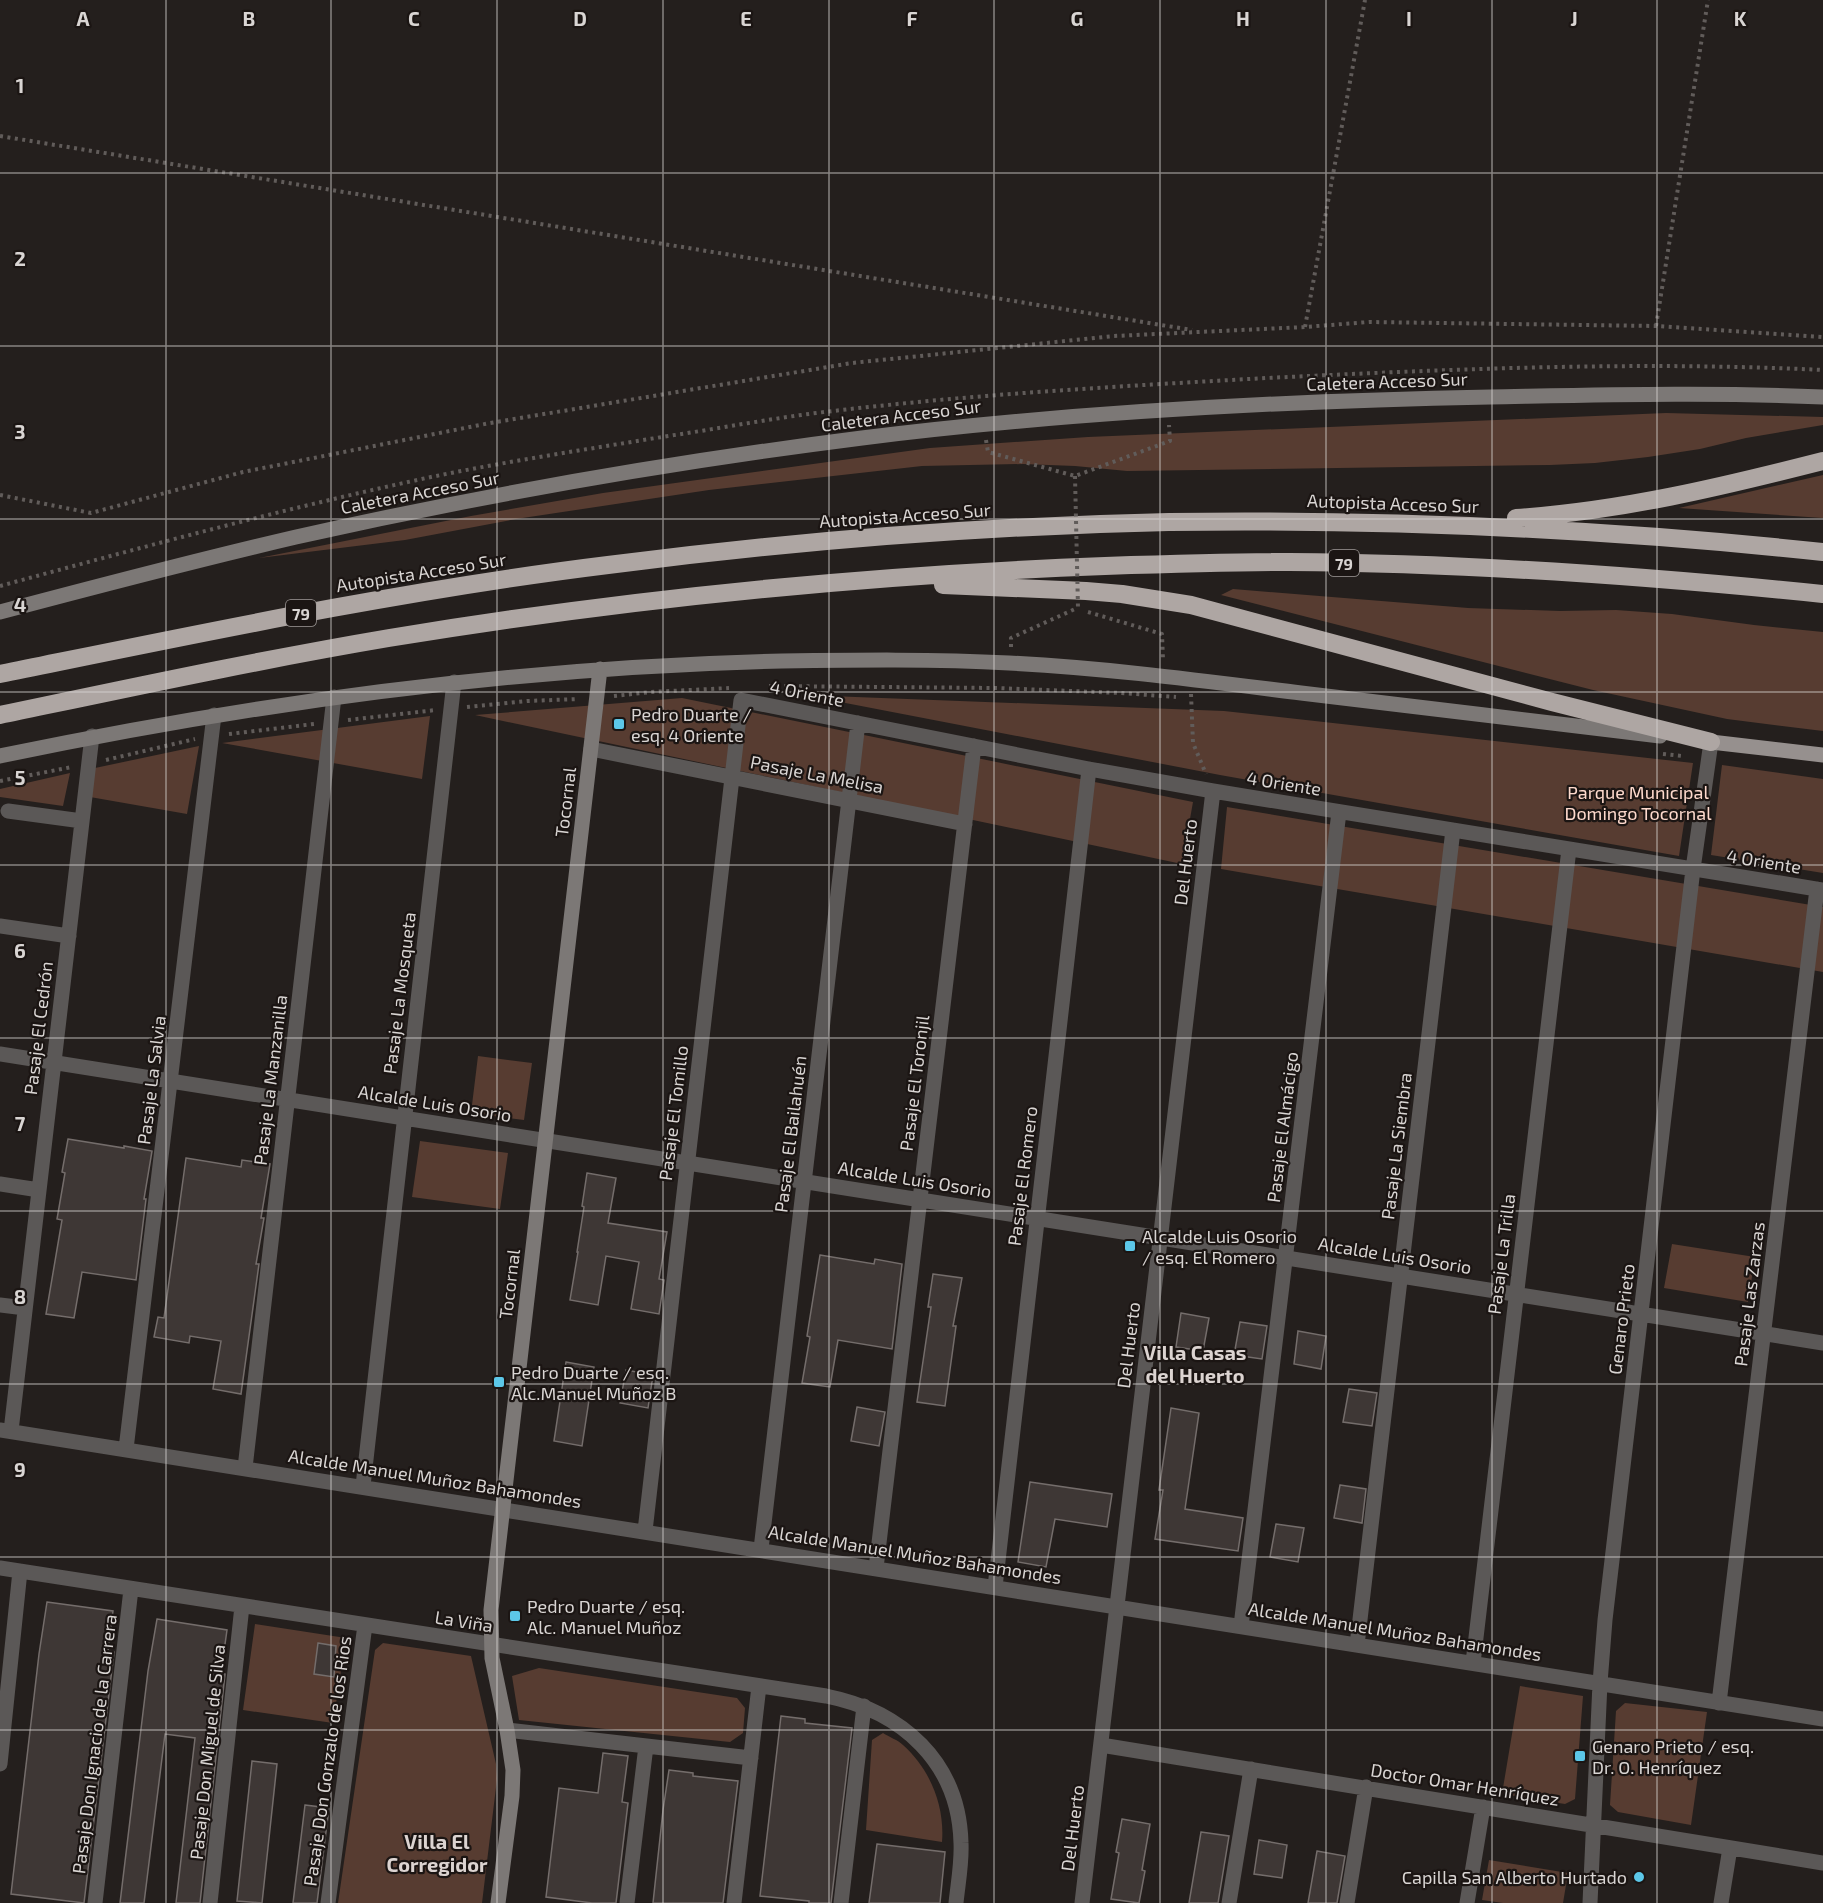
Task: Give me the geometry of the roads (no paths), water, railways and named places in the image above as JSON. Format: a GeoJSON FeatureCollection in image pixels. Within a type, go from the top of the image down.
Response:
{"type":"FeatureCollection","features":[{"type":"Feature","properties":{"kind":"highway"},"geometry":{"type":"LineString","coordinates":[[1425,524],[1539,517],[1608,508],[1695,493],[1823,461]]}},
{"type":"Feature","properties":{"kind":"highway","name":"Autopista Acceso Sur"},"geometry":{"type":"LineString","coordinates":[[0,674],[407,594],[583,568],[707,553],[911,534],[1040,527],[1238,522],[1425,524],[1621,534],[1823,552]]}},
{"type":"Feature","properties":{"kind":"highway","name":"79"},"geometry":{"type":"LineString","coordinates":[[0,715],[289,656],[472,626],[626,604],[864,580],[1158,564],[1389,563],[1594,574],[1823,594]]}},
{"type":"Feature","properties":{"kind":"highway"},"geometry":{"type":"LineString","coordinates":[[864,580],[1086,591],[1191,605],[1552,702],[1711,742]]}},
{"type":"Feature","properties":{"kind":"main road","name":"Caletera Acceso Sur"},"geometry":{"type":"LineString","coordinates":[[0,612],[174,566],[423,510],[661,467],[863,438],[1075,416],[1236,405],[1435,398],[1623,395],[1823,397]]}},
{"type":"Feature","properties":{"kind":"main road"},"geometry":{"type":"LineString","coordinates":[[0,756],[92,736],[214,715],[454,682],[600,669],[729,663],[936,660],[1087,668],[1163,676],[1823,755]]}},
{"type":"Feature","properties":{"kind":"main road","name":"Tocornal"},"geometry":{"type":"LineString","coordinates":[[498,1903],[512,1796],[513,1770],[491,1644],[491,1610],[600,669]]}},
{"type":"Feature","properties":{"kind":"street","name":"Pasaje La Mosqueta"},"geometry":{"type":"LineString","coordinates":[[363,1486],[454,682]]}},
{"type":"Feature","properties":{"kind":"street","name":"Pasaje La Manzanilla"},"geometry":{"type":"LineString","coordinates":[[245,1468],[334,697]]}},
{"type":"Feature","properties":{"kind":"street","name":"4 Oriente"},"geometry":{"type":"LineString","coordinates":[[741,700],[1089,770],[1820,890]]}},
{"type":"Feature","properties":{"kind":"street","name":"Pasaje El Tomillo"},"geometry":{"type":"LineString","coordinates":[[645,1531],[741,700]]}},
{"type":"Feature","properties":{"kind":"street","name":"Pasaje La Salvia"},"geometry":{"type":"LineString","coordinates":[[126,1449],[214,715]]}},
{"type":"Feature","properties":{"kind":"street","name":"Pasaje El Bailahuén"},"geometry":{"type":"LineString","coordinates":[[761,1549],[858,723]]}},
{"type":"Feature","properties":{"kind":"street","name":"Pasaje El Cedrón"},"geometry":{"type":"LineString","coordinates":[[5,1430],[25,1308],[92,736]]}},
{"type":"Feature","properties":{"kind":"street","name":"Genaro Prieto"},"geometry":{"type":"LineString","coordinates":[[1590,1903],[1605,1620],[1693,869],[1711,742]]}},
{"type":"Feature","properties":{"kind":"street","name":"Pasaje El Toronjil"},"geometry":{"type":"LineString","coordinates":[[876,1568],[974,746]]}},
{"type":"Feature","properties":{"kind":"street","name":"Pasaje La Melisa"},"geometry":{"type":"LineString","coordinates":[[591,749],[965,824]]}},
{"type":"Feature","properties":{"kind":"street","name":"Pasaje El Romero"},"geometry":{"type":"LineString","coordinates":[[995,1587],[1089,770]]}},
{"type":"Feature","properties":{"kind":"street","name":"Del Huerto"},"geometry":{"type":"LineString","coordinates":[[1082,1903],[1213,791]]}},
{"type":"Feature","properties":{"kind":"street"},"geometry":{"type":"LineString","coordinates":[[8,811],[82,821]]}},
{"type":"Feature","properties":{"kind":"street","name":"Pasaje El Almácigo"},"geometry":{"type":"LineString","coordinates":[[1241,1626],[1339,812]]}},
{"type":"Feature","properties":{"kind":"street","name":"Pasaje La Siembra"},"geometry":{"type":"LineString","coordinates":[[1358,1645],[1453,830]]}},
{"type":"Feature","properties":{"kind":"street","name":"Pasaje La Trilla"},"geometry":{"type":"LineString","coordinates":[[1473,1663],[1569,849]]}},
{"type":"Feature","properties":{"kind":"street","name":"Pasaje Las Zarzas"},"geometry":{"type":"LineString","coordinates":[[1719,1702],[1820,890]]}},
{"type":"Feature","properties":{"kind":"street"},"geometry":{"type":"LineString","coordinates":[[0,926],[69,936]]}},
{"type":"Feature","properties":{"kind":"street","name":"Alcalde Luis Osorio"},"geometry":{"type":"LineString","coordinates":[[0,1054],[1823,1343]]}},
{"type":"Feature","properties":{"kind":"street"},"geometry":{"type":"LineString","coordinates":[[0,1184],[39,1190]]}},
{"type":"Feature","properties":{"kind":"street"},"geometry":{"type":"LineString","coordinates":[[0,1305],[25,1308]]}},
{"type":"Feature","properties":{"kind":"street","name":"Alcalde Manuel Muñoz Bahamondes"},"geometry":{"type":"LineString","coordinates":[[5,1430],[1823,1719]]}},
{"type":"Feature","properties":{"kind":"street","name":"La Viña"},"geometry":{"type":"LineString","coordinates":[[0,1568],[826,1696],[864,1706],[880,1713],[910,1733],[934,1759],[943,1773],[955,1804],[961,1841],[956,1903]]}},
{"type":"Feature","properties":{"kind":"street"},"geometry":{"type":"LineString","coordinates":[[0,1764],[20,1571]]}},
{"type":"Feature","properties":{"kind":"street","name":"Pasaje Don Ignacio de la Carrera"},"geometry":{"type":"LineString","coordinates":[[95,1903],[131,1589]]}},
{"type":"Feature","properties":{"kind":"street","name":"Pasaje Don Miguel de Silva"},"geometry":{"type":"LineString","coordinates":[[210,1903],[242,1606]]}},
{"type":"Feature","properties":{"kind":"street","name":"Pasaje Don Gonzalo de los Rios"},"geometry":{"type":"LineString","coordinates":[[328,1903],[365,1625]]}},
{"type":"Feature","properties":{"kind":"street"},"geometry":{"type":"LineString","coordinates":[[734,1903],[759,1686]]}},
{"type":"Feature","properties":{"kind":"street"},"geometry":{"type":"LineString","coordinates":[[841,1903],[864,1706]]}},
{"type":"Feature","properties":{"kind":"street"},"geometry":{"type":"LineString","coordinates":[[507,1730],[750,1758]]}},
{"type":"Feature","properties":{"kind":"street","name":"Doctor Omar Henríquez"},"geometry":{"type":"LineString","coordinates":[[1101,1744],[1823,1863]]}},
{"type":"Feature","properties":{"kind":"street"},"geometry":{"type":"LineString","coordinates":[[627,1903],[646,1746]]}},
{"type":"Feature","properties":{"kind":"street"},"geometry":{"type":"LineString","coordinates":[[1229,1903],[1251,1769]]}},
{"type":"Feature","properties":{"kind":"street"},"geometry":{"type":"LineString","coordinates":[[1347,1903],[1366,1788]]}},
{"type":"Feature","properties":{"kind":"street"},"geometry":{"type":"LineString","coordinates":[[1467,1903],[1484,1807]]}},
{"type":"Feature","properties":{"kind":"street"},"geometry":{"type":"LineString","coordinates":[[1721,1903],[1730,1848]]}},
{"type":"Feature","properties":{"kind":"place","name":"Pedro Duarte / esq. 4 Oriente"},"geometry":{"type":"Point","coordinates":[619,724]}},
{"type":"Feature","properties":{"kind":"place","name":"Alcalde Luis Osorio / esq. El Romero"},"geometry":{"type":"Point","coordinates":[1130,1246]}},
{"type":"Feature","properties":{"kind":"place","name":"Pedro Duarte / esq. Alc.Manuel Muñoz B"},"geometry":{"type":"Point","coordinates":[499,1382]}},
{"type":"Feature","properties":{"kind":"place","name":"Pedro Duarte / esq. Alc. Manuel Muñoz"},"geometry":{"type":"Point","coordinates":[515,1616]}},
{"type":"Feature","properties":{"kind":"place","name":"Genaro Prieto / esq. Dr. O. Henríquez"},"geometry":{"type":"Point","coordinates":[1580,1756]}},
{"type":"Feature","properties":{"kind":"place","name":"Capilla San Alberto Hurtado"},"geometry":{"type":"Point","coordinates":[1639,1877]}},
{"type":"Feature","properties":{"kind":"district","name":"Villa Casas del Huerto"},"geometry":{"type":"Point","coordinates":[1195,1364]}},
{"type":"Feature","properties":{"kind":"district","name":"Villa El Corregidor"},"geometry":{"type":"Point","coordinates":[437,1852]}},
{"type":"Feature","properties":{"kind":"park label","name":"Parque Municipal Domingo Tocornal"},"geometry":{"type":"Point","coordinates":[1638,802]}}]}
